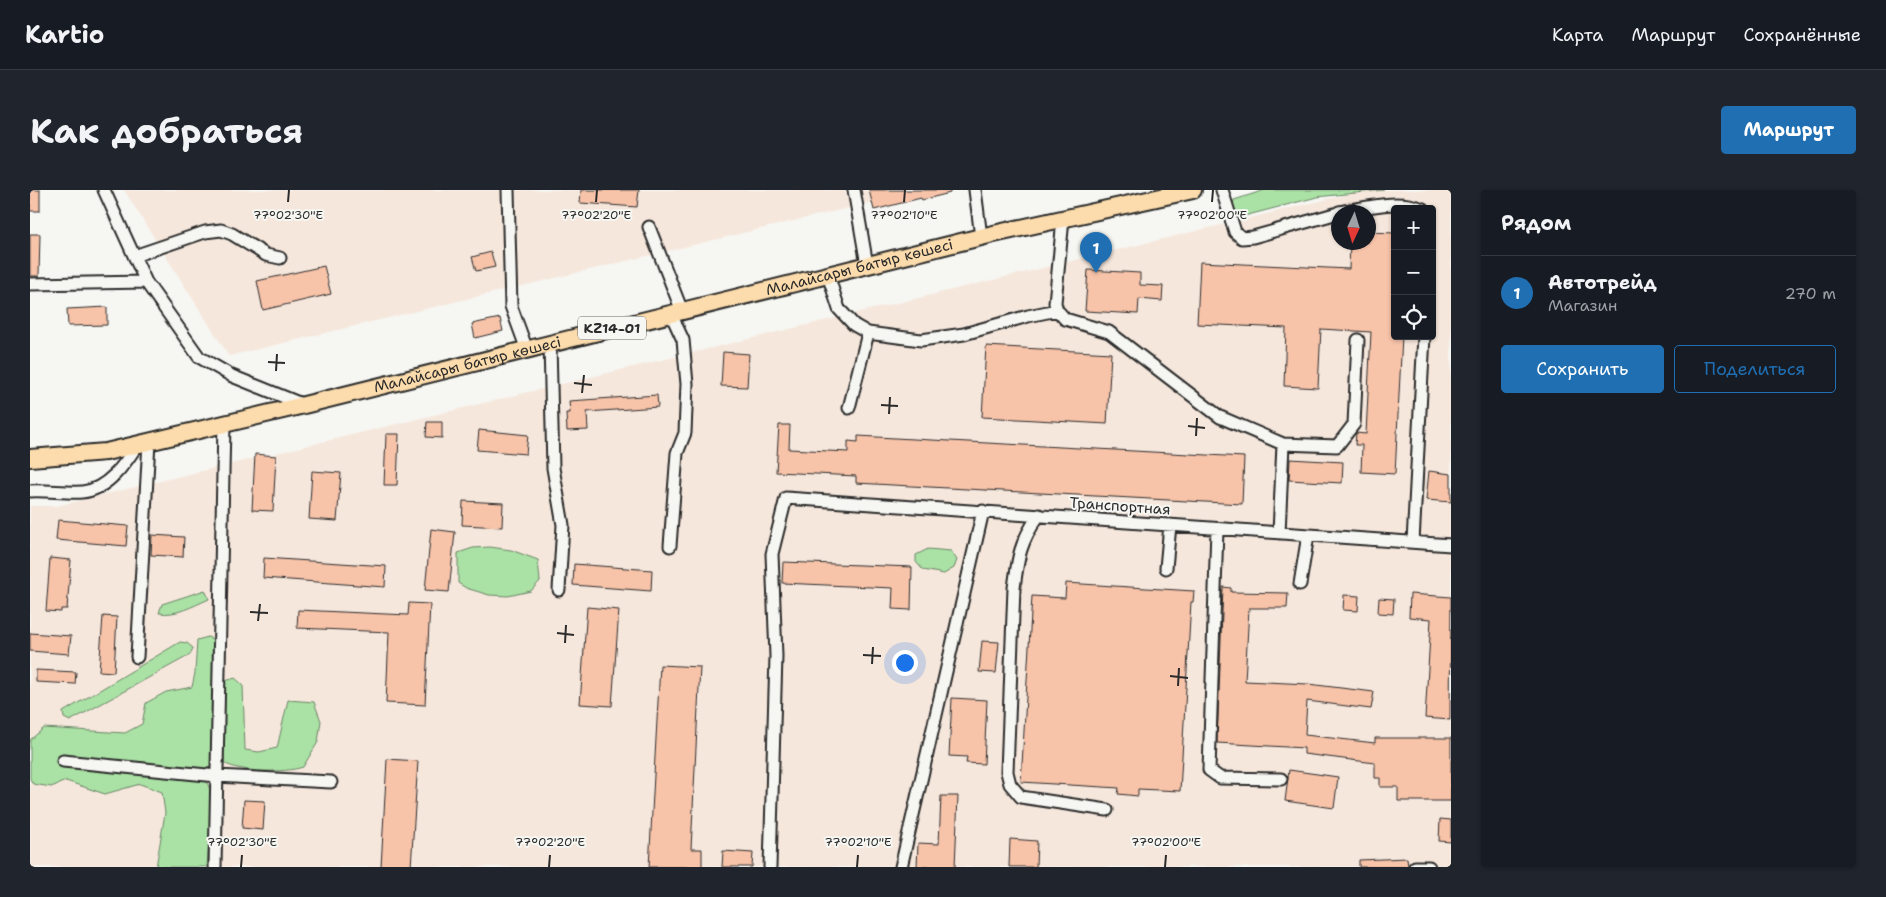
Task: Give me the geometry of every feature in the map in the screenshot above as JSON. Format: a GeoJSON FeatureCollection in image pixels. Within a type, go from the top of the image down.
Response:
{"type":"FeatureCollection","features":[{"type":"Feature","properties":{"kind":"highway","name":"Малайсары батыр көшесі"},"geometry":{"type":"LineString","coordinates":[[30,458],[106,452],[304,405],[981,237],[1193,190]]}},
{"type":"Feature","properties":{"kind":"street"},"geometry":{"type":"LineString","coordinates":[[508,190],[511,306],[527,350]]}},
{"type":"Feature","properties":{"kind":"street"},"geometry":{"type":"LineString","coordinates":[[854,190],[867,265]]}},
{"type":"Feature","properties":{"kind":"street"},"geometry":{"type":"LineString","coordinates":[[975,190],[981,237]]}},
{"type":"Feature","properties":{"kind":"street"},"geometry":{"type":"LineString","coordinates":[[1222,190],[1235,232],[1242,238],[1331,215]]}},
{"type":"Feature","properties":{"kind":"street"},"geometry":{"type":"LineString","coordinates":[[107,191],[146,282],[199,357],[232,376],[304,405]]}},
{"type":"Feature","properties":{"kind":"street"},"geometry":{"type":"LineString","coordinates":[[1376,207],[1398,203],[1411,205]]}},
{"type":"Feature","properties":{"kind":"street"},"geometry":{"type":"LineString","coordinates":[[1063,218],[1055,303],[1061,316],[1070,321],[1109,332],[1220,417],[1283,444],[1336,446],[1354,424],[1358,340]]}},
{"type":"Feature","properties":{"kind":"street"},"geometry":{"type":"LineString","coordinates":[[649,227],[683,340],[687,384],[685,433],[677,453],[670,546]]}},
{"type":"Feature","properties":{"kind":"street"},"geometry":{"type":"LineString","coordinates":[[134,256],[205,232],[220,230],[232,234],[266,255],[280,258]]}},
{"type":"Feature","properties":{"kind":"street"},"geometry":{"type":"LineString","coordinates":[[828,274],[839,309],[854,326],[868,333],[921,340],[964,334],[1057,310]]}},
{"type":"Feature","properties":{"kind":"street"},"geometry":{"type":"LineString","coordinates":[[30,284],[146,282]]}},
{"type":"Feature","properties":{"kind":"street"},"geometry":{"type":"LineString","coordinates":[[849,408],[868,333]]}},
{"type":"Feature","properties":{"kind":"street"},"geometry":{"type":"LineString","coordinates":[[1413,542],[1424,340]]}},
{"type":"Feature","properties":{"kind":"street"},"geometry":{"type":"LineString","coordinates":[[550,344],[553,468],[563,525],[559,590]]}},
{"type":"Feature","properties":{"kind":"street"},"geometry":{"type":"LineString","coordinates":[[215,867],[224,424]]}},
{"type":"Feature","properties":{"kind":"street"},"geometry":{"type":"LineString","coordinates":[[30,491],[83,492],[95,488],[108,480],[143,443]]}},
{"type":"Feature","properties":{"kind":"street"},"geometry":{"type":"LineString","coordinates":[[137,656],[143,443]]}},
{"type":"Feature","properties":{"kind":"street"},"geometry":{"type":"LineString","coordinates":[[1279,532],[1283,444]]}},
{"type":"Feature","properties":{"kind":"street","name":"Транспортная"},"geometry":{"type":"LineString","coordinates":[[770,867],[776,656],[772,554],[786,498],[1451,545]]}},
{"type":"Feature","properties":{"kind":"street"},"geometry":{"type":"LineString","coordinates":[[901,867],[983,511]]}},
{"type":"Feature","properties":{"kind":"street"},"geometry":{"type":"LineString","coordinates":[[1039,515],[1026,533],[1018,558],[1014,588],[1007,772],[1010,784],[1021,797],[1107,810]]}},
{"type":"Feature","properties":{"kind":"street"},"geometry":{"type":"LineString","coordinates":[[1166,568],[1170,525]]}},
{"type":"Feature","properties":{"kind":"street"},"geometry":{"type":"LineString","coordinates":[[1218,529],[1209,770],[1220,778],[1281,779]]}},
{"type":"Feature","properties":{"kind":"street"},"geometry":{"type":"LineString","coordinates":[[1300,584],[1308,535]]}},
{"type":"Feature","properties":{"kind":"street"},"geometry":{"type":"LineString","coordinates":[[63,761],[217,776],[331,782]]}},
{"type":"Feature","properties":{"kind":"street"},"geometry":{"type":"LineString","coordinates":[[1416,867],[1429,867]]}},
{"type":"Feature","properties":{"kind":"shaded area"},"geometry":{"type":"Polygon","coordinates":[[[124,190],[923,190],[229,356],[124,190]]]}},
{"type":"Feature","properties":{"kind":"shaded area"},"geometry":{"type":"Polygon","coordinates":[[[1366,190],[1451,190],[1451,867],[30,867],[30,506],[57,506],[1366,190]]]}},
{"type":"Feature","properties":{"kind":"green space"},"geometry":{"type":"Polygon","coordinates":[[[1265,190],[1384,190],[1317,197],[1248,215],[1235,216],[1232,208],[1234,200],[1265,190]]]}},
{"type":"Feature","properties":{"kind":"green space"},"geometry":{"type":"Polygon","coordinates":[[[490,547],[511,550],[538,560],[540,581],[531,591],[508,596],[489,595],[466,588],[458,583],[458,553],[473,548],[490,547]]]}},
{"type":"Feature","properties":{"kind":"green space"},"geometry":{"type":"Polygon","coordinates":[[[928,549],[951,551],[957,560],[954,568],[944,574],[923,570],[916,562],[916,555],[928,549]]]}},
{"type":"Feature","properties":{"kind":"green space"},"geometry":{"type":"Polygon","coordinates":[[[205,590],[209,599],[178,612],[159,613],[162,604],[205,590]]]}},
{"type":"Feature","properties":{"kind":"green space"},"geometry":{"type":"Polygon","coordinates":[[[208,637],[214,640],[212,767],[201,769],[212,794],[207,867],[156,867],[165,813],[162,792],[140,784],[105,794],[66,781],[51,787],[33,784],[30,779],[30,740],[44,728],[125,733],[142,724],[146,703],[166,692],[192,687],[195,673],[197,640],[208,637]]]}},
{"type":"Feature","properties":{"kind":"green space"},"geometry":{"type":"Polygon","coordinates":[[[180,642],[187,643],[193,648],[190,655],[70,721],[64,718],[63,712],[180,642]]]}},
{"type":"Feature","properties":{"kind":"green space"},"geometry":{"type":"Polygon","coordinates":[[[235,678],[243,685],[245,750],[259,752],[277,748],[288,700],[314,702],[321,721],[318,742],[303,767],[263,771],[241,769],[224,763],[225,681],[235,678]]]}},
{"type":"Feature","properties":{"kind":"building"},"geometry":{"type":"Polygon","coordinates":[[[30,190],[40,190],[40,211],[30,211],[30,190]]]}},
{"type":"Feature","properties":{"kind":"building"},"geometry":{"type":"Polygon","coordinates":[[[581,190],[639,190],[637,207],[580,203],[581,190]]]}},
{"type":"Feature","properties":{"kind":"building"},"geometry":{"type":"Polygon","coordinates":[[[869,190],[950,190],[950,193],[874,210],[869,190]]]}},
{"type":"Feature","properties":{"kind":"building"},"geometry":{"type":"Polygon","coordinates":[[[1376,232],[1391,233],[1391,340],[1402,340],[1395,474],[1361,472],[1362,445],[1355,445],[1356,433],[1366,434],[1371,332],[1321,329],[1318,388],[1284,386],[1286,328],[1197,324],[1200,262],[1349,269],[1350,250],[1376,250],[1376,232]]]}},
{"type":"Feature","properties":{"kind":"building"},"geometry":{"type":"Polygon","coordinates":[[[30,234],[40,234],[39,276],[30,276],[30,234]]]}},
{"type":"Feature","properties":{"kind":"building"},"geometry":{"type":"Polygon","coordinates":[[[491,252],[495,267],[476,271],[472,257],[491,252]]]}},
{"type":"Feature","properties":{"kind":"building"},"geometry":{"type":"Polygon","coordinates":[[[324,266],[331,294],[263,310],[257,281],[324,266]]]}},
{"type":"Feature","properties":{"kind":"building"},"geometry":{"type":"Polygon","coordinates":[[[1088,270],[1140,273],[1140,285],[1163,286],[1162,301],[1139,299],[1138,314],[1085,311],[1088,270]]]}},
{"type":"Feature","properties":{"kind":"building"},"geometry":{"type":"Polygon","coordinates":[[[107,307],[107,325],[68,326],[67,309],[107,307]]]}},
{"type":"Feature","properties":{"kind":"building"},"geometry":{"type":"Polygon","coordinates":[[[500,318],[503,331],[475,338],[472,324],[500,318]]]}},
{"type":"Feature","properties":{"kind":"building"},"geometry":{"type":"Polygon","coordinates":[[[986,346],[1111,353],[1107,424],[982,417],[986,346]]]}},
{"type":"Feature","properties":{"kind":"building"},"geometry":{"type":"Polygon","coordinates":[[[723,352],[749,354],[747,387],[721,386],[723,352]]]}},
{"type":"Feature","properties":{"kind":"building"},"geometry":{"type":"Polygon","coordinates":[[[657,395],[658,407],[587,412],[588,430],[567,431],[566,413],[570,413],[569,401],[657,395]]]}},
{"type":"Feature","properties":{"kind":"building"},"geometry":{"type":"Polygon","coordinates":[[[427,422],[442,422],[442,438],[426,437],[427,422]]]}},
{"type":"Feature","properties":{"kind":"building"},"geometry":{"type":"Polygon","coordinates":[[[779,425],[790,425],[789,449],[848,452],[848,441],[858,442],[858,436],[1244,457],[1242,504],[856,483],[856,476],[776,472],[779,425]]]}},
{"type":"Feature","properties":{"kind":"building"},"geometry":{"type":"Polygon","coordinates":[[[479,430],[528,435],[526,454],[477,450],[479,430]]]}},
{"type":"Feature","properties":{"kind":"building"},"geometry":{"type":"Polygon","coordinates":[[[386,434],[399,434],[397,485],[384,485],[386,434]]]}},
{"type":"Feature","properties":{"kind":"building"},"geometry":{"type":"Polygon","coordinates":[[[255,454],[276,456],[273,511],[252,510],[255,454]]]}},
{"type":"Feature","properties":{"kind":"building"},"geometry":{"type":"Polygon","coordinates":[[[1290,459],[1343,462],[1342,483],[1289,480],[1290,459]]]}},
{"type":"Feature","properties":{"kind":"building"},"geometry":{"type":"Polygon","coordinates":[[[312,471],[341,473],[337,521],[309,519],[312,471]]]}},
{"type":"Feature","properties":{"kind":"building"},"geometry":{"type":"Polygon","coordinates":[[[1429,471],[1451,474],[1451,502],[1426,500],[1429,471]]]}},
{"type":"Feature","properties":{"kind":"building"},"geometry":{"type":"Polygon","coordinates":[[[463,501],[503,503],[502,527],[462,525],[463,501]]]}},
{"type":"Feature","properties":{"kind":"building"},"geometry":{"type":"Polygon","coordinates":[[[58,520],[128,526],[126,546],[56,540],[58,520]]]}},
{"type":"Feature","properties":{"kind":"building"},"geometry":{"type":"Polygon","coordinates":[[[431,529],[455,532],[449,592],[425,590],[431,529]]]}},
{"type":"Feature","properties":{"kind":"building"},"geometry":{"type":"Polygon","coordinates":[[[152,535],[184,537],[183,557],[151,555],[152,535]]]}},
{"type":"Feature","properties":{"kind":"building"},"geometry":{"type":"Polygon","coordinates":[[[50,558],[71,560],[67,609],[61,609],[61,612],[46,611],[50,558]]]}},
{"type":"Feature","properties":{"kind":"building"},"geometry":{"type":"Polygon","coordinates":[[[264,558],[386,566],[385,587],[263,578],[264,558]]]}},
{"type":"Feature","properties":{"kind":"building"},"geometry":{"type":"Polygon","coordinates":[[[783,562],[912,567],[911,610],[892,609],[893,588],[782,583],[783,562]]]}},
{"type":"Feature","properties":{"kind":"building"},"geometry":{"type":"Polygon","coordinates":[[[574,564],[652,570],[651,591],[573,585],[574,564]]]}},
{"type":"Feature","properties":{"kind":"building"},"geometry":{"type":"Polygon","coordinates":[[[1066,583],[1194,591],[1193,602],[1191,602],[1180,791],[1138,789],[1138,796],[1118,794],[1119,788],[1021,782],[1032,596],[1065,598],[1066,583]]]}},
{"type":"Feature","properties":{"kind":"building"},"geometry":{"type":"Polygon","coordinates":[[[1223,587],[1231,588],[1231,592],[1288,593],[1287,608],[1249,608],[1245,681],[1308,684],[1374,692],[1371,709],[1307,701],[1305,735],[1375,743],[1375,738],[1451,738],[1451,801],[1398,801],[1398,787],[1380,787],[1380,778],[1375,778],[1375,763],[1304,754],[1304,748],[1217,743],[1223,587]]]}},
{"type":"Feature","properties":{"kind":"building"},"geometry":{"type":"Polygon","coordinates":[[[1410,594],[1451,597],[1450,720],[1425,718],[1431,619],[1409,617],[1410,594]]]}},
{"type":"Feature","properties":{"kind":"building"},"geometry":{"type":"Polygon","coordinates":[[[1344,595],[1359,596],[1358,611],[1343,610],[1344,595]]]}},
{"type":"Feature","properties":{"kind":"building"},"geometry":{"type":"Polygon","coordinates":[[[1379,598],[1394,599],[1393,614],[1378,613],[1379,598]]]}},
{"type":"Feature","properties":{"kind":"building"},"geometry":{"type":"Polygon","coordinates":[[[409,603],[430,604],[425,705],[386,703],[389,632],[297,628],[298,610],[408,615],[409,603]]]}},
{"type":"Feature","properties":{"kind":"building"},"geometry":{"type":"Polygon","coordinates":[[[587,607],[619,610],[612,706],[580,704],[587,607]]]}},
{"type":"Feature","properties":{"kind":"building"},"geometry":{"type":"Polygon","coordinates":[[[103,616],[117,617],[114,672],[99,671],[103,616]]]}},
{"type":"Feature","properties":{"kind":"building"},"geometry":{"type":"Polygon","coordinates":[[[30,633],[71,636],[69,654],[30,651],[30,633]]]}},
{"type":"Feature","properties":{"kind":"building"},"geometry":{"type":"Polygon","coordinates":[[[982,641],[999,642],[996,673],[979,672],[982,641]]]}},
{"type":"Feature","properties":{"kind":"building"},"geometry":{"type":"Polygon","coordinates":[[[660,665],[700,667],[691,849],[702,849],[702,867],[649,867],[660,665]]]}},
{"type":"Feature","properties":{"kind":"building"},"geometry":{"type":"Polygon","coordinates":[[[36,670],[76,672],[75,684],[36,682],[36,670]]]}},
{"type":"Feature","properties":{"kind":"building"},"geometry":{"type":"Polygon","coordinates":[[[952,698],[987,700],[984,764],[966,763],[967,757],[949,756],[952,698]]]}},
{"type":"Feature","properties":{"kind":"building"},"geometry":{"type":"Polygon","coordinates":[[[387,759],[418,761],[411,867],[381,867],[387,759]]]}},
{"type":"Feature","properties":{"kind":"building"},"geometry":{"type":"Polygon","coordinates":[[[1289,770],[1338,777],[1334,808],[1285,801],[1289,770]]]}},
{"type":"Feature","properties":{"kind":"building"},"geometry":{"type":"Polygon","coordinates":[[[941,796],[958,796],[955,867],[917,867],[918,843],[939,844],[941,796]]]}},
{"type":"Feature","properties":{"kind":"building"},"geometry":{"type":"Polygon","coordinates":[[[244,800],[265,801],[263,830],[242,828],[244,800]]]}},
{"type":"Feature","properties":{"kind":"building"},"geometry":{"type":"Polygon","coordinates":[[[1440,819],[1451,820],[1451,842],[1439,841],[1440,819]]]}},
{"type":"Feature","properties":{"kind":"building"},"geometry":{"type":"Polygon","coordinates":[[[1010,839],[1037,841],[1036,867],[1009,867],[1010,839]]]}},
{"type":"Feature","properties":{"kind":"building"},"geometry":{"type":"Polygon","coordinates":[[[723,851],[753,853],[752,867],[722,867],[723,851]]]}},
{"type":"Feature","properties":{"kind":"building"},"geometry":{"type":"Polygon","coordinates":[[[1407,858],[1408,867],[1359,867],[1359,860],[1407,858]]]}},
{"type":"Feature","properties":{"kind":"place","name":"Автотрейд"},"geometry":{"type":"Point","coordinates":[1096,273]}}]}
